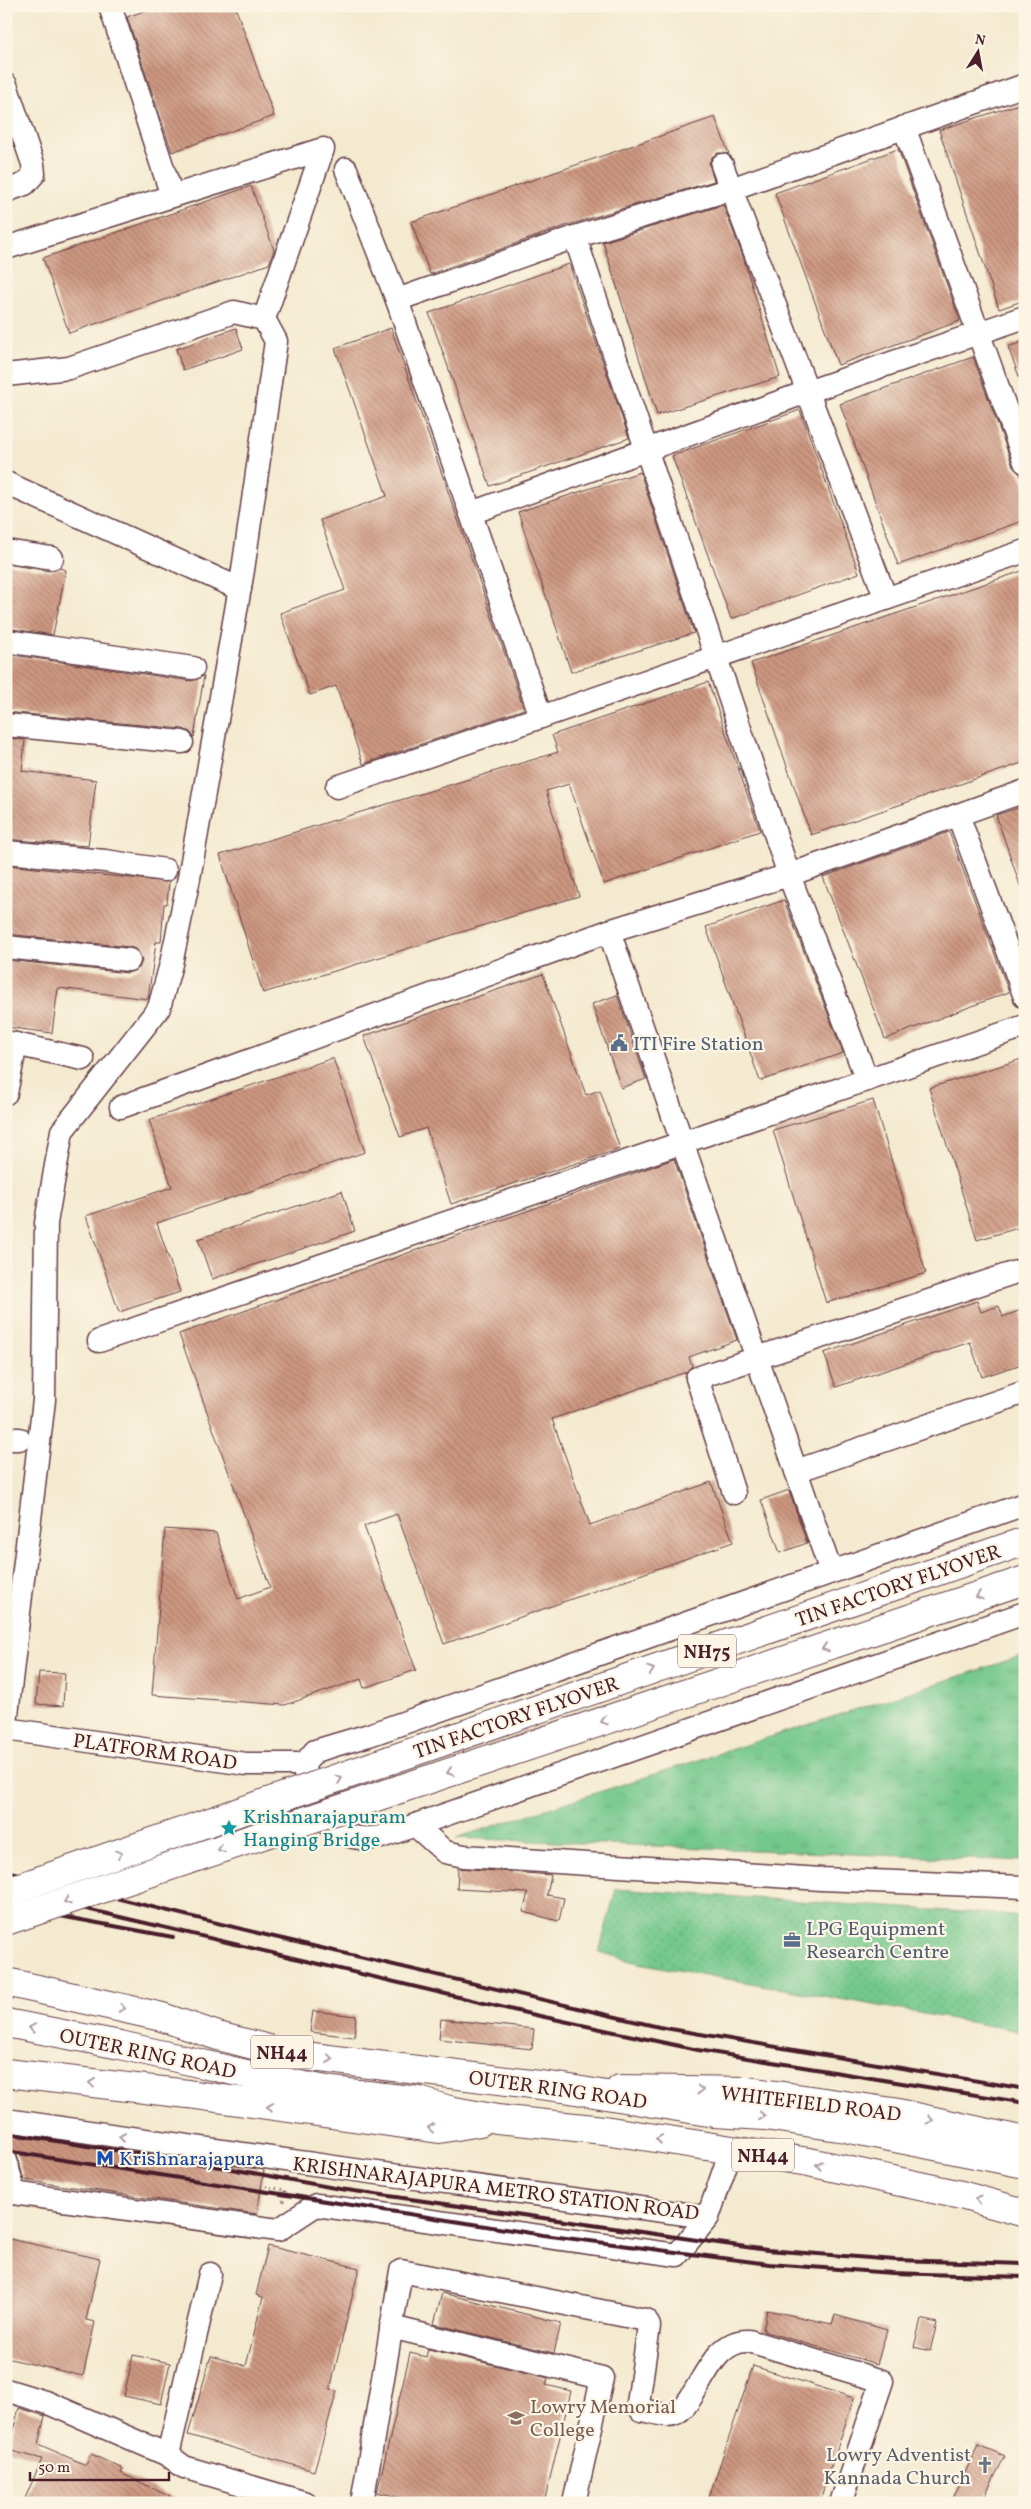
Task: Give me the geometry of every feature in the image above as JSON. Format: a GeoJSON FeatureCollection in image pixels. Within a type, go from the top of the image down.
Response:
{"type":"FeatureCollection","features":[{"type":"Feature","properties":{"kind":"main road","name":"TIN FACTORY FLYOVER"},"geometry":{"type":"LineString","coordinates":[[6,1892],[1025,1541]]}},
{"type":"Feature","properties":{"kind":"main road","name":"TIN FACTORY FLYOVER"},"geometry":{"type":"LineString","coordinates":[[6,1921],[1025,1580]]}},
{"type":"Feature","properties":{"kind":"main road","name":"OUTER RING ROAD"},"geometry":{"type":"LineString","coordinates":[[6,1982],[162,2017],[218,2036],[288,2054],[564,2088],[714,2113],[765,2116],[845,2128],[1025,2164]]}},
{"type":"Feature","properties":{"kind":"main road","name":"OUTER RING ROAD"},"geometry":{"type":"LineString","coordinates":[[6,1994],[60,2007],[94,2001]]}},
{"type":"Feature","properties":{"kind":"main road","name":"OUTER RING ROAD"},"geometry":{"type":"LineString","coordinates":[[6,2023],[120,2045],[268,2079],[332,2091],[419,2102],[497,2119],[604,2130],[809,2162],[929,2188],[1025,2214]]}},
{"type":"Feature","properties":{"kind":"main road","name":"OUTER RING ROAD"},"geometry":{"type":"LineString","coordinates":[[6,2073],[188,2094],[439,2129],[497,2119]]}},
{"type":"Feature","properties":{"kind":"main road","name":"WHITEFIELD ROAD"},"geometry":{"type":"LineString","coordinates":[[564,2088],[748,2091],[894,2112],[1025,2141]]}},
{"type":"Feature","properties":{"kind":"street"},"geometry":{"type":"LineString","coordinates":[[110,6],[172,196]]}},
{"type":"Feature","properties":{"kind":"street"},"geometry":{"type":"LineString","coordinates":[[6,85],[33,164],[34,174],[25,184],[6,191]]}},
{"type":"Feature","properties":{"kind":"street"},"geometry":{"type":"LineString","coordinates":[[397,300],[575,237],[731,188],[1025,85]]}},
{"type":"Feature","properties":{"kind":"street"},"geometry":{"type":"LineString","coordinates":[[904,127],[1025,462]]}},
{"type":"Feature","properties":{"kind":"street"},"geometry":{"type":"LineString","coordinates":[[6,248],[322,149],[264,319],[276,341],[240,589],[188,878],[160,1008],[62,1131],[46,1222],[44,1400],[6,1723]]}},
{"type":"Feature","properties":{"kind":"street"},"geometry":{"type":"LineString","coordinates":[[722,165],[886,599]]}},
{"type":"Feature","properties":{"kind":"street"},"geometry":{"type":"LineString","coordinates":[[346,169],[397,300],[542,717]]}},
{"type":"Feature","properties":{"kind":"street"},"geometry":{"type":"LineString","coordinates":[[575,237],[790,875],[867,1080]]}},
{"type":"Feature","properties":{"kind":"street"},"geometry":{"type":"LineString","coordinates":[[6,375],[69,368],[234,312],[264,319]]}},
{"type":"Feature","properties":{"kind":"street"},"geometry":{"type":"LineString","coordinates":[[471,513],[808,392],[1025,317]]}},
{"type":"Feature","properties":{"kind":"street"},"geometry":{"type":"LineString","coordinates":[[6,483],[240,589]]}},
{"type":"Feature","properties":{"kind":"street"},"geometry":{"type":"LineString","coordinates":[[6,550],[52,558]]}},
{"type":"Feature","properties":{"kind":"street"},"geometry":{"type":"LineString","coordinates":[[337,787],[1025,551]]}},
{"type":"Feature","properties":{"kind":"street"},"geometry":{"type":"LineString","coordinates":[[6,641],[193,668]]}},
{"type":"Feature","properties":{"kind":"street"},"geometry":{"type":"LineString","coordinates":[[6,725],[182,742]]}},
{"type":"Feature","properties":{"kind":"street"},"geometry":{"type":"LineString","coordinates":[[121,1107],[610,931],[790,875],[1025,791]]}},
{"type":"Feature","properties":{"kind":"street"},"geometry":{"type":"LineString","coordinates":[[958,815],[1025,997]]}},
{"type":"Feature","properties":{"kind":"street"},"geometry":{"type":"LineString","coordinates":[[6,852],[105,861],[165,870]]}},
{"type":"Feature","properties":{"kind":"street"},"geometry":{"type":"LineString","coordinates":[[610,931],[831,1572]]}},
{"type":"Feature","properties":{"kind":"street"},"geometry":{"type":"LineString","coordinates":[[6,947],[129,960]]}},
{"type":"Feature","properties":{"kind":"street"},"geometry":{"type":"LineString","coordinates":[[99,1341],[683,1144],[1025,1026]]}},
{"type":"Feature","properties":{"kind":"street"},"geometry":{"type":"LineString","coordinates":[[6,1093],[11,1043],[83,1059]]}},
{"type":"Feature","properties":{"kind":"street"},"geometry":{"type":"LineString","coordinates":[[734,1493],[697,1378],[1025,1269]]}},
{"type":"Feature","properties":{"kind":"street"},"geometry":{"type":"LineString","coordinates":[[796,1471],[1025,1392]]}},
{"type":"Feature","properties":{"kind":"street"},"geometry":{"type":"LineString","coordinates":[[1025,1504],[369,1734],[315,1751],[304,1764],[308,1805],[336,1832],[353,1838],[370,1839],[416,1826],[1025,1613]]}},
{"type":"Feature","properties":{"kind":"street","name":"PLATFORM ROAD"},"geometry":{"type":"LineString","coordinates":[[6,1729],[246,1764],[304,1764]]}},
{"type":"Feature","properties":{"kind":"street"},"geometry":{"type":"LineString","coordinates":[[416,1826],[445,1852],[464,1856],[821,1879],[1025,1887]]}},
{"type":"Feature","properties":{"kind":"street","name":"KRISHNARAJAPURA METRO STATION ROAD"},"geometry":{"type":"LineString","coordinates":[[6,2120],[362,2172],[708,2217],[731,2150]]}},
{"type":"Feature","properties":{"kind":"street"},"geometry":{"type":"LineString","coordinates":[[6,2161],[10,2193],[278,2230],[316,2205],[677,2256],[708,2217]]}},
{"type":"Feature","properties":{"kind":"street"},"geometry":{"type":"LineString","coordinates":[[362,2503],[401,2271],[643,2319],[649,2326],[638,2406],[641,2410],[668,2415],[680,2410],[723,2349],[739,2341],[749,2341],[882,2381],[841,2503]]}},
{"type":"Feature","properties":{"kind":"street"},"geometry":{"type":"LineString","coordinates":[[168,2455],[210,2274]]}},
{"type":"Feature","properties":{"kind":"street"},"geometry":{"type":"LineString","coordinates":[[391,2327],[602,2378],[574,2503]]}},
{"type":"Feature","properties":{"kind":"street"},"geometry":{"type":"LineString","coordinates":[[6,2390],[48,2402],[168,2455],[184,2467],[306,2503]]}},
{"type":"Feature","properties":{"kind":"path"},"geometry":{"type":"LineString","coordinates":[[262,2186],[285,2190]]}},
{"type":"Feature","properties":{"kind":"green space"},"geometry":{"type":"Polygon","coordinates":[[[1025,1655],[1025,1861],[456,1838],[1025,1655]]]}},
{"type":"Feature","properties":{"kind":"green space"},"geometry":{"type":"Polygon","coordinates":[[[616,1889],[1025,1916],[1025,2032],[638,1963],[599,1952],[616,1889]]]}},
{"type":"Feature","properties":{"kind":"building"},"geometry":{"type":"Polygon","coordinates":[[[158,6],[235,6],[274,116],[172,152],[127,17],[158,6]]]}},
{"type":"Feature","properties":{"kind":"building"},"geometry":{"type":"Polygon","coordinates":[[[1025,102],[1025,300],[999,309],[939,130],[1025,102]]]}},
{"type":"Feature","properties":{"kind":"building"},"geometry":{"type":"Polygon","coordinates":[[[715,117],[729,154],[718,153],[712,157],[709,163],[714,181],[571,224],[430,274],[411,222],[715,117]]]}},
{"type":"Feature","properties":{"kind":"building"},"geometry":{"type":"Polygon","coordinates":[[[898,149],[960,321],[838,365],[775,193],[898,149]]]}},
{"type":"Feature","properties":{"kind":"building"},"geometry":{"type":"Polygon","coordinates":[[[251,186],[274,250],[269,264],[69,333],[43,258],[251,186]]]}},
{"type":"Feature","properties":{"kind":"building"},"geometry":{"type":"Polygon","coordinates":[[[723,205],[743,257],[780,377],[657,415],[603,242],[723,205]]]}},
{"type":"Feature","properties":{"kind":"building"},"geometry":{"type":"Polygon","coordinates":[[[569,264],[629,438],[490,486],[429,313],[569,264]]]}},
{"type":"Feature","properties":{"kind":"building"},"geometry":{"type":"Polygon","coordinates":[[[236,328],[243,349],[183,370],[176,349],[236,328]]]}},
{"type":"Feature","properties":{"kind":"building"},"geometry":{"type":"Polygon","coordinates":[[[391,328],[524,709],[363,764],[336,686],[310,695],[280,613],[345,590],[320,520],[387,496],[335,348],[391,328]]]}},
{"type":"Feature","properties":{"kind":"building"},"geometry":{"type":"Polygon","coordinates":[[[1025,341],[1025,387],[1023,387],[1008,347],[1025,341]]]}},
{"type":"Feature","properties":{"kind":"building"},"geometry":{"type":"Polygon","coordinates":[[[973,357],[1013,466],[1020,474],[1025,486],[1025,520],[898,565],[840,404],[973,357]]]}},
{"type":"Feature","properties":{"kind":"building"},"geometry":{"type":"Polygon","coordinates":[[[800,410],[859,573],[731,619],[672,456],[800,410]]]}},
{"type":"Feature","properties":{"kind":"building"},"geometry":{"type":"Polygon","coordinates":[[[640,472],[694,633],[571,672],[518,512],[640,472]]]}},
{"type":"Feature","properties":{"kind":"building"},"geometry":{"type":"Polygon","coordinates":[[[6,564],[50,571],[59,568],[66,570],[53,635],[6,628],[6,564]]]}},
{"type":"Feature","properties":{"kind":"building"},"geometry":{"type":"Polygon","coordinates":[[[1025,570],[1025,762],[811,835],[751,663],[1025,570]]]}},
{"type":"Feature","properties":{"kind":"building"},"geometry":{"type":"Polygon","coordinates":[[[6,654],[191,681],[204,676],[194,737],[190,732],[183,729],[6,712],[6,654]]]}},
{"type":"Feature","properties":{"kind":"building"},"geometry":{"type":"Polygon","coordinates":[[[708,682],[760,831],[604,884],[569,784],[546,791],[579,896],[263,993],[220,855],[558,752],[552,735],[708,682]]]}},
{"type":"Feature","properties":{"kind":"building"},"geometry":{"type":"Polygon","coordinates":[[[6,738],[25,740],[22,771],[96,780],[88,846],[6,839],[6,738]]]}},
{"type":"Feature","properties":{"kind":"building"},"geometry":{"type":"Polygon","coordinates":[[[1025,806],[1025,890],[1022,891],[996,815],[1025,806]]]}},
{"type":"Feature","properties":{"kind":"building"},"geometry":{"type":"Polygon","coordinates":[[[949,832],[1009,992],[885,1039],[823,877],[949,832]]]}},
{"type":"Feature","properties":{"kind":"building"},"geometry":{"type":"Polygon","coordinates":[[[6,865],[169,882],[167,904],[164,904],[161,942],[156,942],[148,999],[58,988],[52,1033],[6,1027],[6,960],[128,973],[139,968],[142,961],[137,950],[130,947],[6,934],[6,865]]]}},
{"type":"Feature","properties":{"kind":"building"},"geometry":{"type":"Polygon","coordinates":[[[784,900],[843,1053],[760,1081],[706,927],[784,900]]]}},
{"type":"Feature","properties":{"kind":"building"},"geometry":{"type":"Polygon","coordinates":[[[543,974],[586,1095],[600,1090],[620,1149],[451,1204],[426,1128],[400,1137],[364,1036],[543,974]]]}},
{"type":"Feature","properties":{"kind":"building"},"geometry":{"type":"Polygon","coordinates":[[[617,995],[646,1079],[621,1088],[592,1004],[617,995]]]}},
{"type":"Feature","properties":{"kind":"building"},"geometry":{"type":"Polygon","coordinates":[[[333,1058],[365,1152],[157,1223],[180,1292],[119,1312],[86,1216],[172,1187],[149,1120],[333,1058]]]}},
{"type":"Feature","properties":{"kind":"building"},"geometry":{"type":"Polygon","coordinates":[[[1025,1058],[1025,1226],[977,1240],[929,1088],[1025,1058]]]}},
{"type":"Feature","properties":{"kind":"building"},"geometry":{"type":"Polygon","coordinates":[[[873,1100],[926,1273],[826,1303],[773,1130],[873,1100]]]}},
{"type":"Feature","properties":{"kind":"building"},"geometry":{"type":"Polygon","coordinates":[[[674,1159],[737,1340],[689,1357],[692,1366],[686,1372],[552,1419],[590,1525],[711,1482],[733,1542],[444,1644],[397,1514],[364,1526],[416,1670],[364,1688],[361,1679],[285,1705],[152,1695],[165,1529],[216,1533],[238,1599],[270,1587],[179,1334],[674,1159]]]}},
{"type":"Feature","properties":{"kind":"building"},"geometry":{"type":"Polygon","coordinates":[[[342,1191],[355,1231],[212,1279],[198,1239],[342,1191]]]}},
{"type":"Feature","properties":{"kind":"building"},"geometry":{"type":"Polygon","coordinates":[[[977,1301],[981,1312],[999,1306],[1003,1317],[1021,1310],[1025,1321],[1025,1363],[982,1377],[970,1342],[836,1387],[824,1353],[977,1301]]]}},
{"type":"Feature","properties":{"kind":"building"},"geometry":{"type":"Polygon","coordinates":[[[789,1490],[807,1543],[780,1553],[761,1500],[789,1490]]]}},
{"type":"Feature","properties":{"kind":"building"},"geometry":{"type":"Polygon","coordinates":[[[39,1672],[65,1673],[63,1706],[36,1704],[39,1672]]]}},
{"type":"Feature","properties":{"kind":"building"},"geometry":{"type":"Polygon","coordinates":[[[458,1868],[551,1875],[547,1895],[564,1898],[559,1921],[523,1912],[528,1893],[457,1889],[458,1868]]]}},
{"type":"Feature","properties":{"kind":"building"},"geometry":{"type":"Polygon","coordinates":[[[313,2011],[356,2016],[354,2037],[310,2032],[313,2011]]]}},
{"type":"Feature","properties":{"kind":"building"},"geometry":{"type":"Polygon","coordinates":[[[441,2019],[534,2029],[532,2049],[439,2039],[441,2019]]]}},
{"type":"Feature","properties":{"kind":"building"},"geometry":{"type":"Polygon","coordinates":[[[6,2133],[264,2170],[257,2214],[24,2180],[16,2152],[6,2148],[6,2133]]]}},
{"type":"Feature","properties":{"kind":"building"},"geometry":{"type":"Polygon","coordinates":[[[6,2238],[100,2259],[86,2320],[95,2322],[83,2376],[6,2358],[6,2238]]]}},
{"type":"Feature","properties":{"kind":"building"},"geometry":{"type":"Polygon","coordinates":[[[268,2246],[359,2268],[330,2390],[337,2391],[314,2471],[188,2435],[211,2356],[246,2366],[263,2297],[256,2295],[268,2246]]]}},
{"type":"Feature","properties":{"kind":"building"},"geometry":{"type":"Polygon","coordinates":[[[442,2293],[561,2323],[554,2353],[434,2324],[442,2293]]]}},
{"type":"Feature","properties":{"kind":"building"},"geometry":{"type":"Polygon","coordinates":[[[767,2310],[832,2324],[835,2315],[887,2330],[877,2364],[763,2331],[767,2310]]]}},
{"type":"Feature","properties":{"kind":"building"},"geometry":{"type":"Polygon","coordinates":[[[921,2319],[937,2323],[930,2351],[914,2347],[921,2319]]]}},
{"type":"Feature","properties":{"kind":"building"},"geometry":{"type":"Polygon","coordinates":[[[428,2349],[548,2378],[546,2385],[571,2391],[544,2503],[423,2503],[377,2492],[410,2353],[426,2357],[428,2349]]]}},
{"type":"Feature","properties":{"kind":"building"},"geometry":{"type":"Polygon","coordinates":[[[133,2355],[170,2363],[161,2404],[124,2396],[133,2355]]]}},
{"type":"Feature","properties":{"kind":"building"},"geometry":{"type":"Polygon","coordinates":[[[753,2366],[854,2398],[819,2503],[707,2503],[753,2366]]]}},
{"type":"Feature","properties":{"kind":"building"},"geometry":{"type":"Polygon","coordinates":[[[19,2408],[45,2416],[38,2444],[86,2465],[91,2454],[123,2469],[121,2473],[183,2503],[23,2503],[42,2459],[8,2450],[19,2408]]]}},
{"type":"Feature","properties":{"kind":"building"},"geometry":{"type":"Polygon","coordinates":[[[978,2445],[1005,2456],[981,2503],[951,2503],[978,2445]]]}},
{"type":"Feature","properties":{"kind":"railway"},"geometry":{"type":"LineString","coordinates":[[6,1871],[270,1936],[659,2027],[1025,2089]]}},
{"type":"Feature","properties":{"kind":"railway"},"geometry":{"type":"LineString","coordinates":[[6,1890],[526,2013],[698,2050],[1025,2103]]}},
{"type":"Feature","properties":{"kind":"railway"},"geometry":{"type":"LineString","coordinates":[[6,1906],[173,1937]]}},
{"type":"Feature","properties":{"kind":"railway"},"geometry":{"type":"LineString","coordinates":[[6,2133],[226,2168],[340,2189],[767,2250],[895,2260],[1025,2264]]}},
{"type":"Feature","properties":{"kind":"railway"},"geometry":{"type":"LineString","coordinates":[[6,2151],[543,2235],[769,2264],[892,2273],[1025,2277]]}},
{"type":"Feature","properties":{"kind":"place","name":"ITI Fire Station"},"geometry":{"type":"Point","coordinates":[619,1043]}},
{"type":"Feature","properties":{"kind":"place","name":"Krishnarajapuram Hanging Bridge"},"geometry":{"type":"Point","coordinates":[229,1828]}},
{"type":"Feature","properties":{"kind":"place","name":"LPG Equipment Research Centre"},"geometry":{"type":"Point","coordinates":[792,1940]}},
{"type":"Feature","properties":{"kind":"place","name":"Krishnarajapura"},"geometry":{"type":"Point","coordinates":[105,2158]}},
{"type":"Feature","properties":{"kind":"place","name":"Lowry Memorial College"},"geometry":{"type":"Point","coordinates":[516,2418]}},
{"type":"Feature","properties":{"kind":"place","name":"Lowry Adventist Kannada Church"},"geometry":{"type":"Point","coordinates":[985,2465]}}]}
